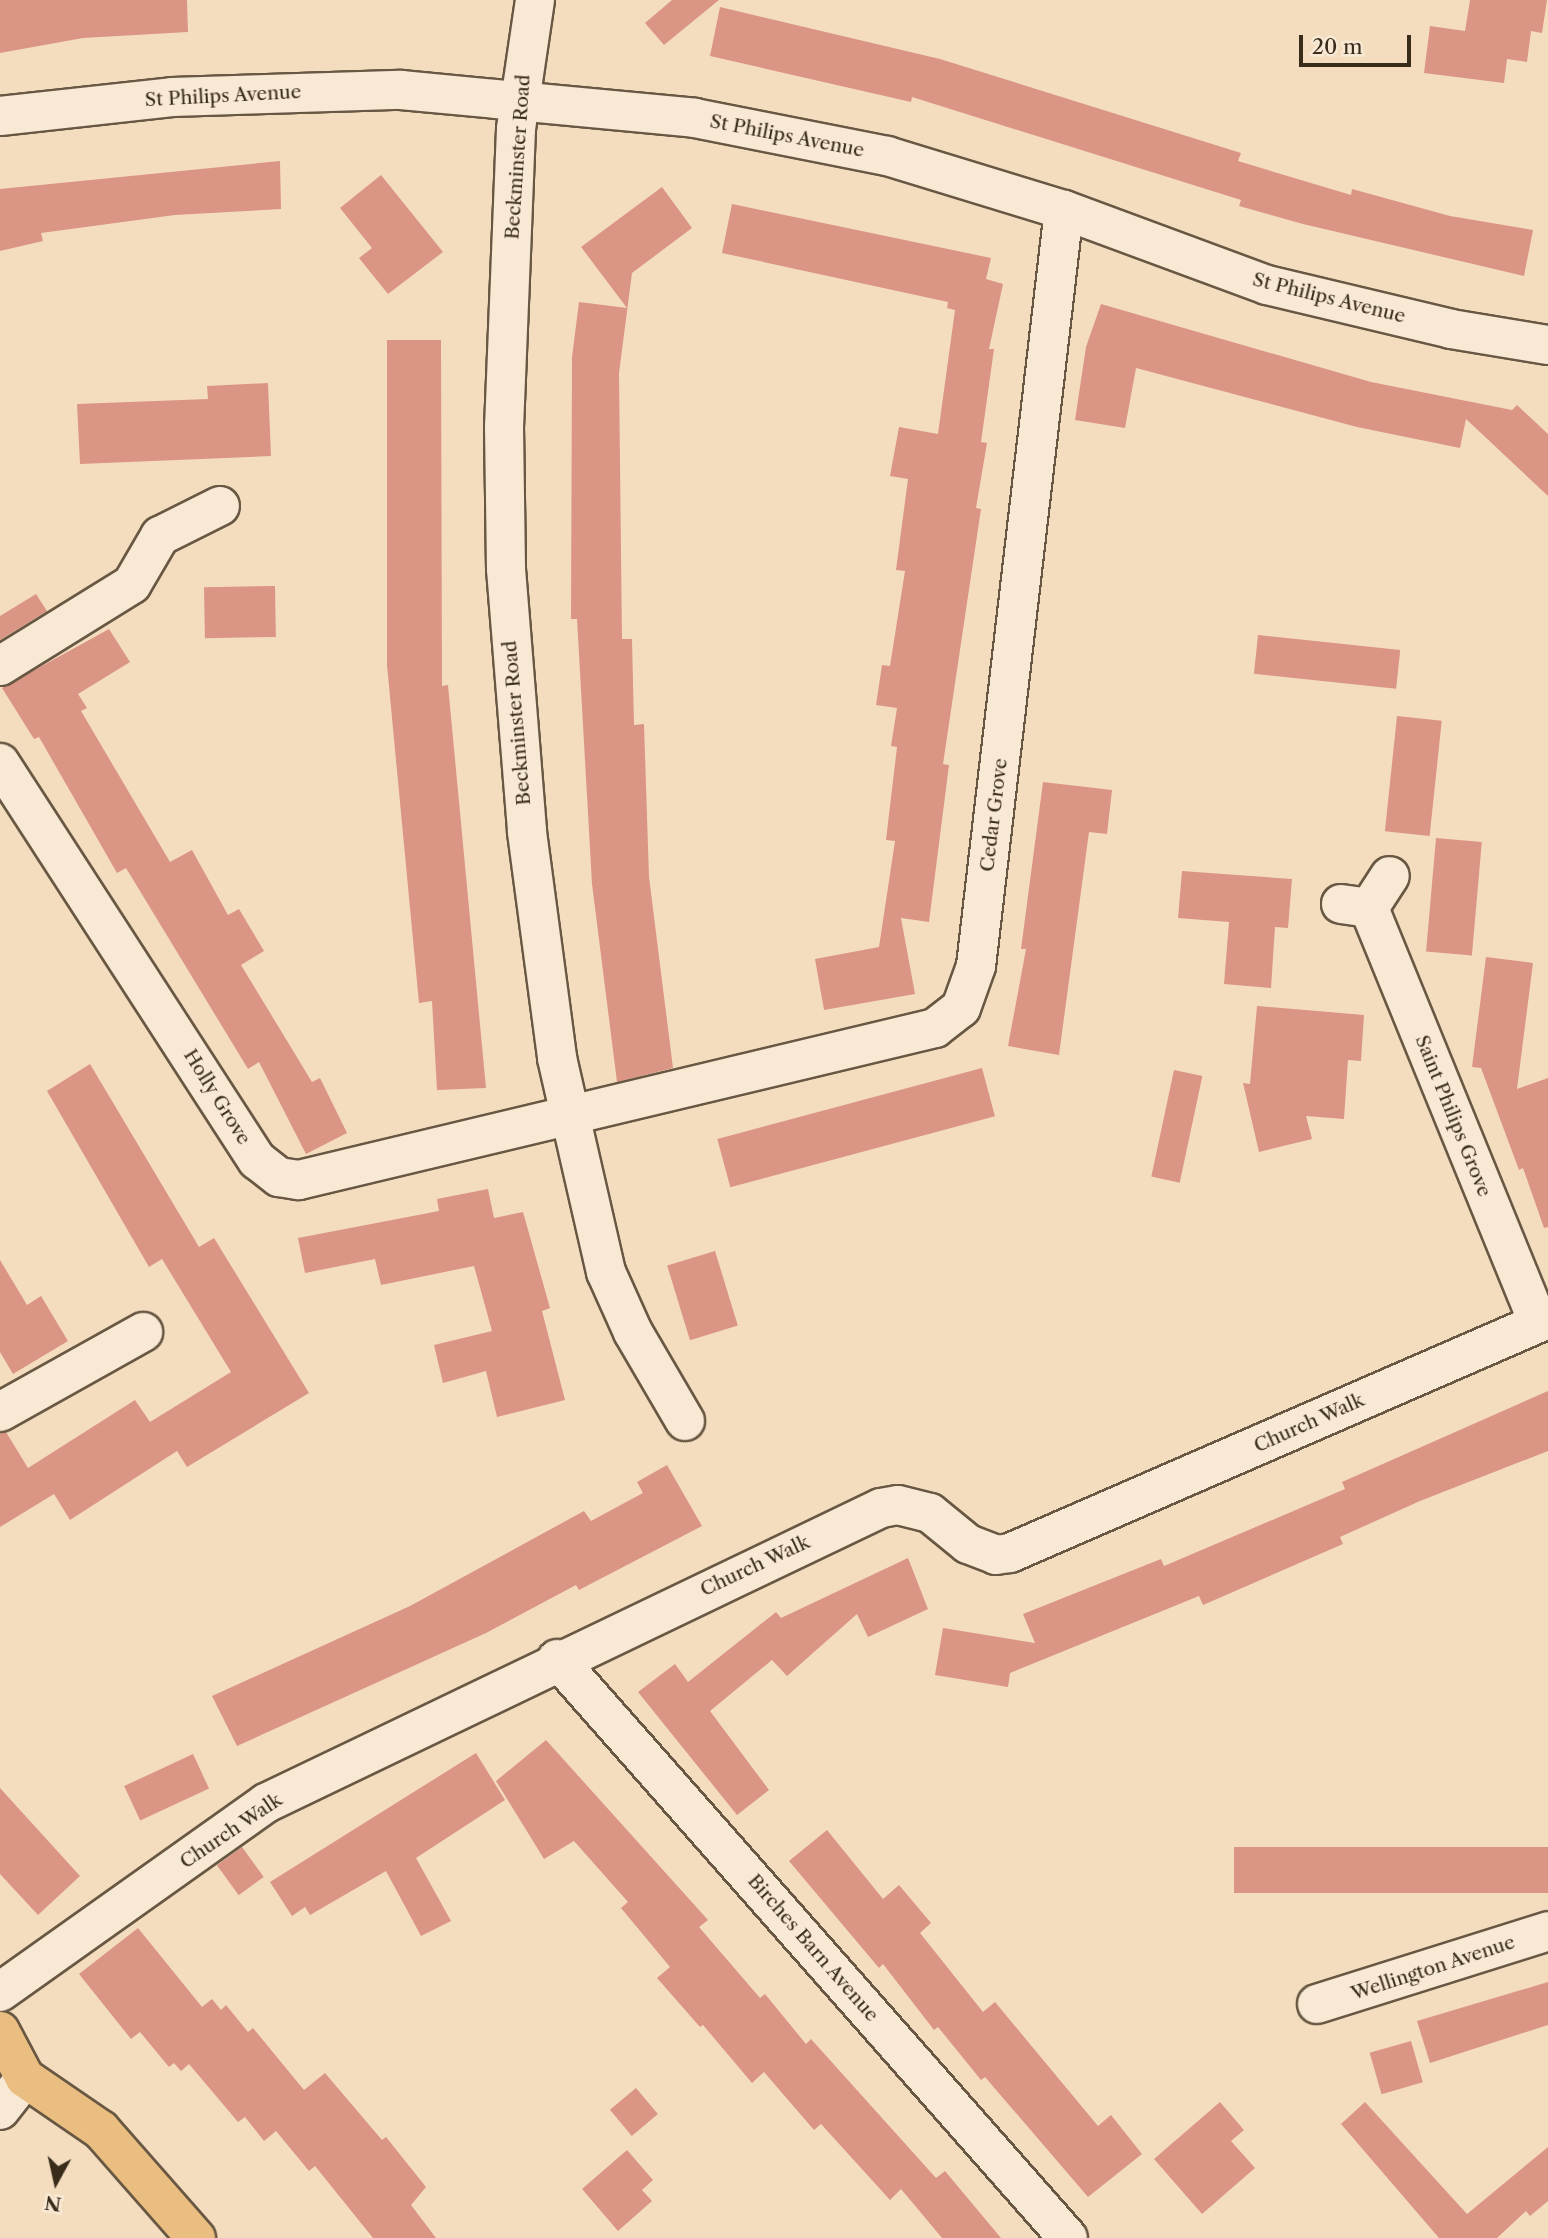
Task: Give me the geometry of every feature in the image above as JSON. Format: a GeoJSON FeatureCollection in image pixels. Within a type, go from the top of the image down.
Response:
{"type":"FeatureCollection","features":[{"type":"Feature","properties":{"kind":"main road"},"geometry":{"type":"LineString","coordinates":[[0,2031],[25,2078],[100,2130],[196,2238]]}},
{"type":"Feature","properties":{"kind":"street","name":"Beckminster Road"},"geometry":{"type":"LineString","coordinates":[[535,0],[520,99],[504,426],[506,569],[528,845],[568,1117],[606,1272],[633,1332],[685,1421]]}},
{"type":"Feature","properties":{"kind":"street","name":"St Philips Avenue"},"geometry":{"type":"LineString","coordinates":[[0,116],[173,97],[325,90],[401,90],[520,99],[695,118],[860,150],[1064,211],[1267,285],[1451,329],[1548,345]]}},
{"type":"Feature","properties":{"kind":"street","name":"Cedar Grove"},"geometry":{"type":"LineString","coordinates":[[568,1117],[935,1028],[961,1008],[972,987],[1064,211]]}},
{"type":"Feature","properties":{"kind":"street"},"geometry":{"type":"LineString","coordinates":[[0,666],[132,584],[160,536],[220,506]]}},
{"type":"Feature","properties":{"kind":"street","name":"Holly Grove"},"geometry":{"type":"LineString","coordinates":[[0,764],[257,1160],[279,1177],[299,1180],[568,1117]]}},
{"type":"Feature","properties":{"kind":"street","name":"Saint Philips Grove"},"geometry":{"type":"LineString","coordinates":[[1390,876],[1355,906],[1543,1321]]}},
{"type":"Feature","properties":{"kind":"street","name":"Church Walk"},"geometry":{"type":"LineString","coordinates":[[0,1992],[267,1803],[557,1659],[881,1508],[898,1505],[930,1513],[968,1545],[996,1555],[1010,1553],[1543,1321]]}},
{"type":"Feature","properties":{"kind":"street"},"geometry":{"type":"LineString","coordinates":[[0,1412],[143,1332]]}},
{"type":"Feature","properties":{"kind":"street","name":"Birches Barn Avenue"},"geometry":{"type":"LineString","coordinates":[[557,1659],[1068,2238]]}},
{"type":"Feature","properties":{"kind":"street","name":"Wellington Avenue"},"geometry":{"type":"LineString","coordinates":[[1317,2004],[1548,1931]]}},
{"type":"Feature","properties":{"kind":"street"},"geometry":{"type":"LineString","coordinates":[[0,2110],[25,2078]]}},
{"type":"Feature","properties":{"kind":"building"},"geometry":{"type":"Polygon","coordinates":[[[0,0],[187,0],[188,32],[83,38],[0,53],[0,0]]]}},
{"type":"Feature","properties":{"kind":"building"},"geometry":{"type":"Polygon","coordinates":[[[672,0],[719,0],[664,45],[645,23],[672,0]]]}},
{"type":"Feature","properties":{"kind":"building"},"geometry":{"type":"Polygon","coordinates":[[[1470,0],[1547,0],[1542,33],[1531,31],[1527,62],[1507,59],[1504,83],[1424,73],[1430,26],[1465,31],[1470,0]]]}},
{"type":"Feature","properties":{"kind":"building"},"geometry":{"type":"Polygon","coordinates":[[[720,7],[940,59],[1241,153],[1238,161],[1351,195],[1352,189],[1450,216],[1533,230],[1524,276],[1303,224],[1239,206],[1241,200],[912,97],[911,102],[710,56],[720,7]]]}},
{"type":"Feature","properties":{"kind":"building"},"geometry":{"type":"Polygon","coordinates":[[[280,161],[281,209],[175,215],[41,233],[43,241],[0,251],[0,189],[280,161]]]}},
{"type":"Feature","properties":{"kind":"building"},"geometry":{"type":"Polygon","coordinates":[[[381,175],[443,252],[388,294],[359,258],[372,248],[340,208],[381,175]]]}},
{"type":"Feature","properties":{"kind":"building"},"geometry":{"type":"Polygon","coordinates":[[[662,187],[692,228],[632,273],[619,373],[622,639],[632,639],[634,725],[644,724],[649,877],[673,1068],[617,1082],[592,884],[577,619],[571,619],[572,357],[579,302],[627,308],[581,247],[662,187]]]}},
{"type":"Feature","properties":{"kind":"building"},"geometry":{"type":"Polygon","coordinates":[[[732,204],[991,258],[986,279],[1003,284],[989,349],[994,349],[981,442],[987,443],[976,508],[981,509],[943,764],[949,765],[929,922],[901,918],[915,994],[824,1010],[815,959],[879,947],[895,841],[886,840],[897,747],[891,746],[897,708],[876,705],[882,665],[890,666],[905,571],[896,570],[908,479],[890,476],[899,427],[938,434],[955,310],[947,308],[948,302],[722,253],[732,204]]]}},
{"type":"Feature","properties":{"kind":"building"},"geometry":{"type":"Polygon","coordinates":[[[1101,304],[1371,382],[1512,410],[1517,405],[1548,434],[1548,496],[1466,419],[1460,448],[1357,427],[1136,368],[1125,428],[1075,420],[1086,347],[1101,304]]]}},
{"type":"Feature","properties":{"kind":"building"},"geometry":{"type":"Polygon","coordinates":[[[387,340],[441,340],[442,686],[448,685],[486,1088],[437,1090],[432,1001],[419,1003],[387,665],[387,340]]]}},
{"type":"Feature","properties":{"kind":"building"},"geometry":{"type":"Polygon","coordinates":[[[268,383],[271,456],[80,464],[77,404],[208,399],[207,386],[268,383]]]}},
{"type":"Feature","properties":{"kind":"building"},"geometry":{"type":"Polygon","coordinates":[[[275,586],[276,637],[205,638],[204,587],[275,586]]]}},
{"type":"Feature","properties":{"kind":"building"},"geometry":{"type":"Polygon","coordinates":[[[36,594],[47,611],[0,640],[0,616],[36,594]]]}},
{"type":"Feature","properties":{"kind":"building"},"geometry":{"type":"Polygon","coordinates":[[[109,629],[130,662],[78,694],[87,708],[81,711],[170,862],[192,850],[228,915],[239,909],[264,951],[241,965],[312,1082],[320,1078],[347,1133],[306,1154],[259,1062],[248,1069],[126,868],[117,873],[39,737],[34,739],[2,688],[109,629]]]}},
{"type":"Feature","properties":{"kind":"building"},"geometry":{"type":"Polygon","coordinates":[[[1258,635],[1400,650],[1396,689],[1254,674],[1258,635]]]}},
{"type":"Feature","properties":{"kind":"building"},"geometry":{"type":"Polygon","coordinates":[[[1397,716],[1442,721],[1430,836],[1385,831],[1397,716]]]}},
{"type":"Feature","properties":{"kind":"building"},"geometry":{"type":"Polygon","coordinates":[[[1043,782],[1112,790],[1107,834],[1089,832],[1059,1055],[1008,1046],[1026,949],[1021,949],[1043,782]]]}},
{"type":"Feature","properties":{"kind":"building"},"geometry":{"type":"Polygon","coordinates":[[[1436,838],[1482,842],[1472,956],[1426,952],[1436,838]]]}},
{"type":"Feature","properties":{"kind":"building"},"geometry":{"type":"Polygon","coordinates":[[[1182,871],[1292,879],[1288,928],[1275,927],[1271,988],[1224,984],[1229,922],[1178,918],[1182,871]]]}},
{"type":"Feature","properties":{"kind":"building"},"geometry":{"type":"Polygon","coordinates":[[[1486,957],[1533,963],[1517,1089],[1548,1078],[1548,1227],[1544,1228],[1523,1168],[1519,1170],[1481,1068],[1472,1067],[1486,957]]]}},
{"type":"Feature","properties":{"kind":"building"},"geometry":{"type":"Polygon","coordinates":[[[1257,1006],[1364,1015],[1361,1061],[1348,1060],[1344,1119],[1306,1116],[1312,1139],[1259,1152],[1243,1083],[1250,1084],[1257,1006]]]}},
{"type":"Feature","properties":{"kind":"building"},"geometry":{"type":"Polygon","coordinates":[[[90,1064],[199,1247],[214,1238],[309,1393],[187,1467],[177,1451],[70,1520],[54,1494],[0,1527],[0,1434],[6,1432],[28,1468],[135,1400],[150,1422],[231,1372],[162,1259],[149,1267],[47,1091],[90,1064]]]}},
{"type":"Feature","properties":{"kind":"building"},"geometry":{"type":"Polygon","coordinates":[[[982,1068],[995,1116],[730,1187],[717,1139],[982,1068]]]}},
{"type":"Feature","properties":{"kind":"building"},"geometry":{"type":"Polygon","coordinates":[[[1174,1070],[1202,1076],[1180,1183],[1151,1177],[1174,1070]]]}},
{"type":"Feature","properties":{"kind":"building"},"geometry":{"type":"Polygon","coordinates":[[[488,1189],[494,1218],[523,1212],[550,1308],[542,1311],[565,1400],[497,1417],[486,1371],[443,1383],[434,1345],[492,1331],[474,1266],[381,1285],[375,1259],[305,1273],[298,1238],[439,1211],[437,1199],[488,1189]]]}},
{"type":"Feature","properties":{"kind":"building"},"geometry":{"type":"Polygon","coordinates":[[[715,1251],[738,1326],[690,1340],[667,1266],[715,1251]]]}},
{"type":"Feature","properties":{"kind":"building"},"geometry":{"type":"Polygon","coordinates":[[[0,1260],[27,1305],[41,1296],[68,1341],[13,1374],[0,1352],[0,1260]]]}},
{"type":"Feature","properties":{"kind":"building"},"geometry":{"type":"Polygon","coordinates":[[[1548,1391],[1548,1451],[1420,1501],[1340,1537],[1343,1544],[1203,1605],[1199,1596],[1010,1673],[1008,1687],[935,1675],[943,1628],[1035,1643],[1023,1614],[1161,1559],[1164,1566],[1345,1489],[1342,1482],[1548,1391]]]}},
{"type":"Feature","properties":{"kind":"building"},"geometry":{"type":"Polygon","coordinates":[[[667,1465],[702,1526],[579,1590],[576,1585],[486,1633],[237,1746],[212,1696],[410,1606],[584,1511],[591,1521],[643,1493],[637,1482],[667,1465]]]}},
{"type":"Feature","properties":{"kind":"building"},"geometry":{"type":"Polygon","coordinates":[[[908,1558],[928,1609],[868,1637],[857,1614],[787,1676],[772,1660],[710,1711],[769,1790],[737,1815],[638,1692],[675,1664],[688,1682],[776,1612],[781,1618],[908,1558]]]}},
{"type":"Feature","properties":{"kind":"building"},"geometry":{"type":"Polygon","coordinates":[[[546,1740],[708,1920],[699,1927],[760,1998],[765,1994],[806,2044],[811,2039],[936,2178],[945,2171],[1001,2238],[942,2238],[901,2189],[890,2200],[821,2124],[814,2130],[764,2072],[752,2083],[703,2025],[700,2027],[657,1978],[670,1967],[621,1908],[628,1902],[574,1841],[544,1859],[496,1781],[546,1740]]]}},
{"type":"Feature","properties":{"kind":"building"},"geometry":{"type":"Polygon","coordinates":[[[476,1753],[505,1800],[416,1858],[451,1921],[421,1936],[386,1871],[310,1915],[305,1907],[292,1916],[270,1882],[476,1753]]]}},
{"type":"Feature","properties":{"kind":"building"},"geometry":{"type":"Polygon","coordinates":[[[193,1754],[209,1788],[140,1821],[124,1786],[193,1754]]]}},
{"type":"Feature","properties":{"kind":"building"},"geometry":{"type":"Polygon","coordinates":[[[0,1788],[80,1876],[38,1915],[0,1874],[0,1788]]]}},
{"type":"Feature","properties":{"kind":"building"},"geometry":{"type":"Polygon","coordinates":[[[827,1830],[883,1899],[899,1885],[931,1923],[920,1933],[983,2012],[995,2002],[1098,2126],[1111,2115],[1142,2154],[1088,2197],[985,2077],[981,2080],[938,2027],[934,2030],[883,1964],[879,1968],[789,1861],[827,1830]]]}},
{"type":"Feature","properties":{"kind":"building"},"geometry":{"type":"Polygon","coordinates":[[[242,1847],[264,1877],[239,1895],[217,1865],[242,1847]]]}},
{"type":"Feature","properties":{"kind":"building"},"geometry":{"type":"Polygon","coordinates":[[[1234,1847],[1548,1847],[1548,1893],[1234,1893],[1234,1847]]]}},
{"type":"Feature","properties":{"kind":"building"},"geometry":{"type":"Polygon","coordinates":[[[138,1928],[202,2007],[212,1999],[221,2010],[226,2005],[248,2032],[253,2028],[304,2090],[325,2073],[382,2140],[386,2137],[426,2187],[411,2205],[436,2238],[373,2238],[315,2166],[309,2171],[276,2131],[264,2141],[245,2117],[238,2122],[189,2064],[181,2071],[174,2063],[169,2067],[140,2032],[131,2039],[79,1974],[138,1928]]]}},
{"type":"Feature","properties":{"kind":"building"},"geometry":{"type":"Polygon","coordinates":[[[1548,1982],[1548,2025],[1430,2063],[1417,2021],[1548,1982]]]}},
{"type":"Feature","properties":{"kind":"building"},"geometry":{"type":"Polygon","coordinates":[[[1411,2041],[1423,2082],[1382,2094],[1370,2053],[1411,2041]]]}},
{"type":"Feature","properties":{"kind":"building"},"geometry":{"type":"Polygon","coordinates":[[[636,2088],[658,2114],[632,2136],[610,2110],[636,2088]]]}},
{"type":"Feature","properties":{"kind":"building"},"geometry":{"type":"Polygon","coordinates":[[[1220,2102],[1244,2130],[1231,2141],[1255,2168],[1202,2214],[1154,2159],[1220,2102]]]}},
{"type":"Feature","properties":{"kind":"building"},"geometry":{"type":"Polygon","coordinates":[[[1365,2102],[1467,2214],[1548,2147],[1548,2201],[1530,2216],[1526,2211],[1497,2238],[1439,2238],[1341,2124],[1365,2102]]]}},
{"type":"Feature","properties":{"kind":"building"},"geometry":{"type":"Polygon","coordinates":[[[627,2150],[653,2180],[642,2190],[652,2201],[618,2231],[582,2189],[627,2150]]]}}]}
